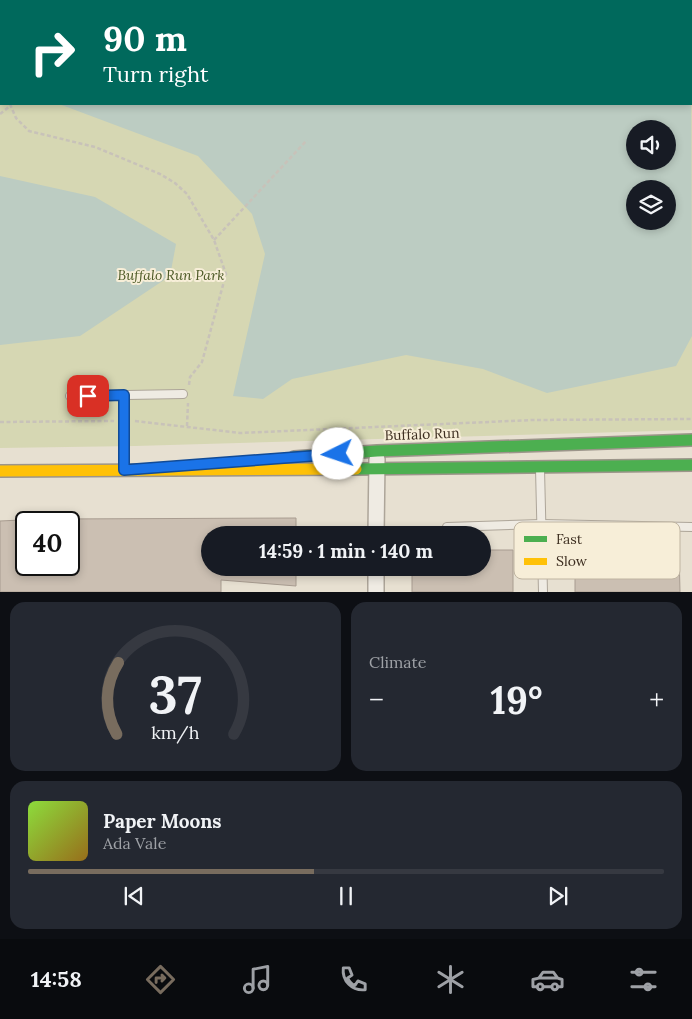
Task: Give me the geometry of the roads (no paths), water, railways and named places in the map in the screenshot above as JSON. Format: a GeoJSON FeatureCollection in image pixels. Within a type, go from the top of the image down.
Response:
{"type":"FeatureCollection","features":[{"type":"Feature","properties":{"kind":"street","name":"Buffalo Run"},"geometry":{"type":"LineString","coordinates":[[124,470],[376,451],[692,440]]}},
{"type":"Feature","properties":{"kind":"street"},"geometry":{"type":"LineString","coordinates":[[376,451],[376,526]]}},
{"type":"Feature","properties":{"kind":"street","name":"Buffalo Run"},"geometry":{"type":"LineString","coordinates":[[0,471],[377,470],[692,465]]}},
{"type":"Feature","properties":{"kind":"street"},"geometry":{"type":"LineString","coordinates":[[376,576],[376,592]]}},
{"type":"Feature","properties":{"kind":"lane"},"geometry":{"type":"LineString","coordinates":[[124,395],[124,470]]}},
{"type":"Feature","properties":{"kind":"lane"},"geometry":{"type":"LineString","coordinates":[[70,396],[186,396]]}},
{"type":"Feature","properties":{"kind":"lane"},"geometry":{"type":"LineString","coordinates":[[540,467],[542,522]]}},
{"type":"Feature","properties":{"kind":"lane"},"geometry":{"type":"LineString","coordinates":[[479,526],[514,525]]}},
{"type":"Feature","properties":{"kind":"lane"},"geometry":{"type":"LineString","coordinates":[[543,579],[543,592]]}},
{"type":"Feature","properties":{"kind":"park label","name":"Buffalo Run Park"},"geometry":{"type":"Point","coordinates":[171,275]}}]}
